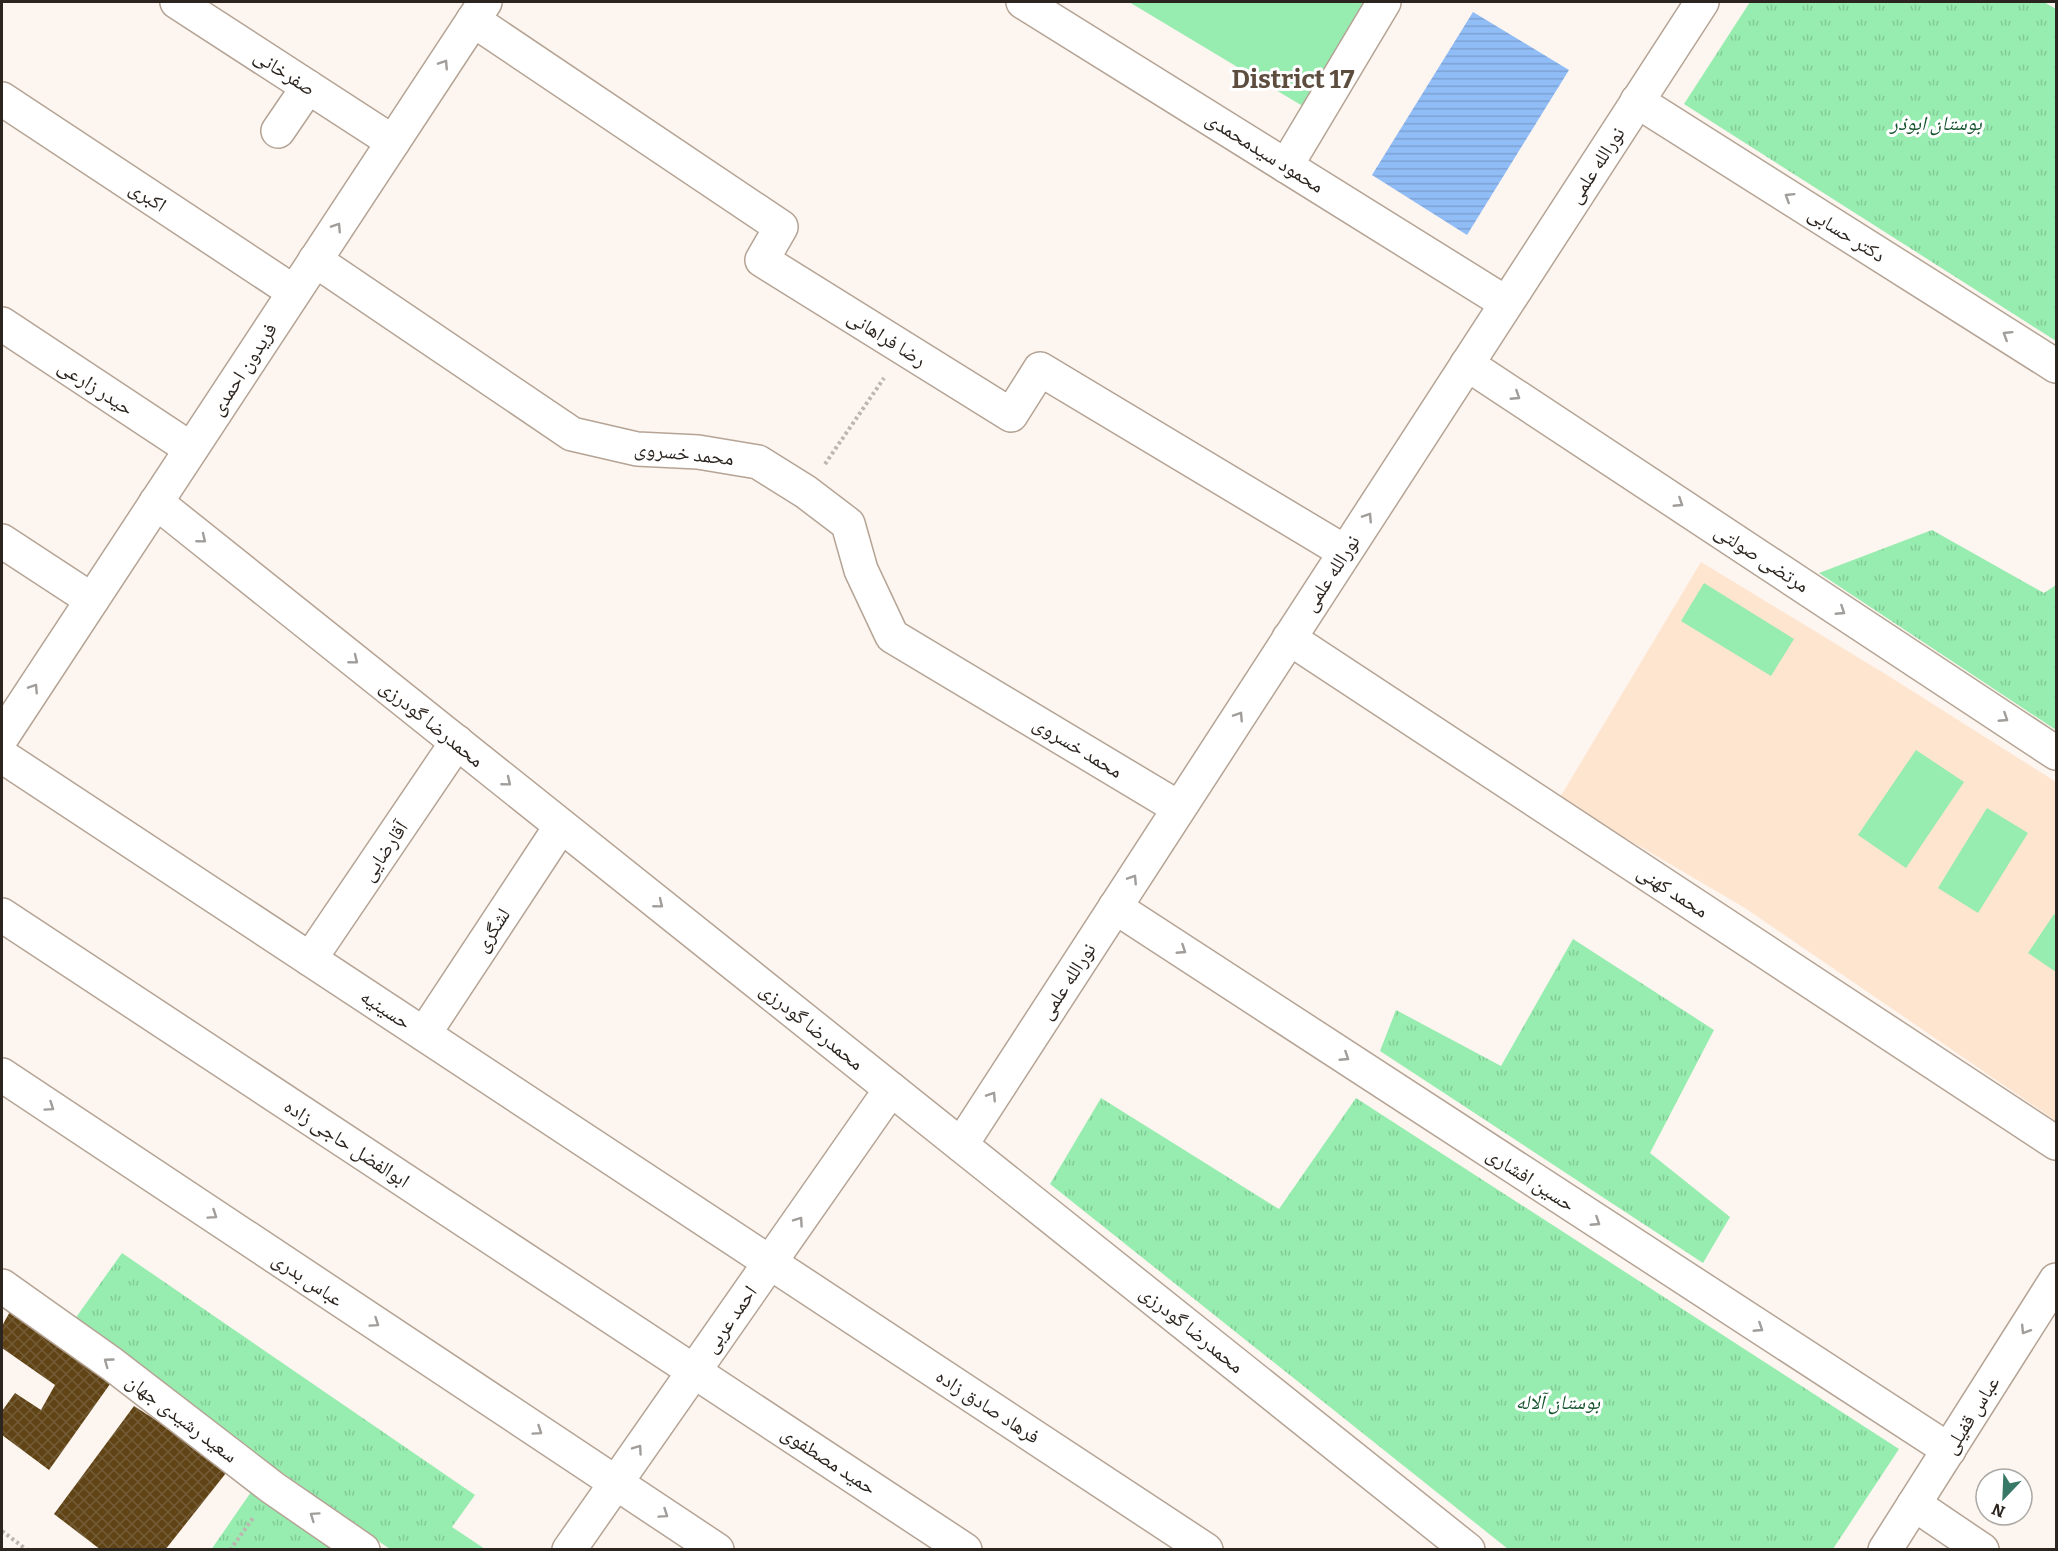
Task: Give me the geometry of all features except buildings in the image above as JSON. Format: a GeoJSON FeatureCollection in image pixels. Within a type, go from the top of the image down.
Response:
{"type":"FeatureCollection","features":[{"type":"Feature","properties":{"kind":"street","name":"صفرخانی"},"geometry":{"type":"LineString","coordinates":[[177,2],[393,142]]}},
{"type":"Feature","properties":{"kind":"street","name":"محمود سیدمحمدی"},"geometry":{"type":"LineString","coordinates":[[1023,2],[1506,303]]}},
{"type":"Feature","properties":{"kind":"street"},"geometry":{"type":"LineString","coordinates":[[1286,166],[1384,2]]}},
{"type":"Feature","properties":{"kind":"street","name":"نورالله علمی"},"geometry":{"type":"LineString","coordinates":[[961,1145],[1702,2]]}},
{"type":"Feature","properties":{"kind":"street","name":"فریدون احمدی"},"geometry":{"type":"LineString","coordinates":[[2,737],[479,11]]}},
{"type":"Feature","properties":{"kind":"street","name":"رضا فراهانی"},"geometry":{"type":"LineString","coordinates":[[479,11],[781,227],[762,260],[1011,415],[1040,369],[1345,552]]}},
{"type":"Feature","properties":{"kind":"street"},"geometry":{"type":"LineString","coordinates":[[278,132],[308,87]]}},
{"type":"Feature","properties":{"kind":"street","name":"اکبری"},"geometry":{"type":"LineString","coordinates":[[2,99],[294,292]]}},
{"type":"Feature","properties":{"kind":"street","name":"دکتر حسابی"},"geometry":{"type":"LineString","coordinates":[[1637,101],[2056,366]]}},
{"type":"Feature","properties":{"kind":"street","name":"محمد خسروی"},"geometry":{"type":"LineString","coordinates":[[315,260],[573,434],[637,449],[698,452],[758,462],[806,492],[848,524],[861,570],[892,636],[1179,808]]}},
{"type":"Feature","properties":{"kind":"street","name":"حیدر زارعی"},"geometry":{"type":"LineString","coordinates":[[2,324],[191,449]]}},
{"type":"Feature","properties":{"kind":"street","name":"مرتضی صولتی"},"geometry":{"type":"LineString","coordinates":[[1467,364],[2056,753]]}},
{"type":"Feature","properties":{"kind":"street","name":"محمدرضا گودرزی"},"geometry":{"type":"LineString","coordinates":[[156,502],[1468,1550]]}},
{"type":"Feature","properties":{"kind":"street"},"geometry":{"type":"LineString","coordinates":[[2,541],[92,600]]}},
{"type":"Feature","properties":{"kind":"street","name":"محمد کهنی"},"geometry":{"type":"LineString","coordinates":[[1289,638],[2056,1143]]}},
{"type":"Feature","properties":{"kind":"street","name":"آقارضایی"},"geometry":{"type":"LineString","coordinates":[[310,959],[457,742]]}},
{"type":"Feature","properties":{"kind":"street","name":"حسینیه"},"geometry":{"type":"LineString","coordinates":[[2,756],[770,1262]]}},
{"type":"Feature","properties":{"kind":"street","name":"لشگری"},"geometry":{"type":"LineString","coordinates":[[424,1034],[561,826]]}},
{"type":"Feature","properties":{"kind":"street","name":"حسین افشاری"},"geometry":{"type":"LineString","coordinates":[[1115,907],[1948,1450]]}},
{"type":"Feature","properties":{"kind":"street","name":"ابوالفضل حاجی زاده"},"geometry":{"type":"LineString","coordinates":[[2,915],[693,1371]]}},
{"type":"Feature","properties":{"kind":"street","name":"عباس بدری"},"geometry":{"type":"LineString","coordinates":[[2,1075],[717,1550]]}},
{"type":"Feature","properties":{"kind":"street","name":"احمد عربی"},"geometry":{"type":"LineString","coordinates":[[569,1550],[891,1089]]}},
{"type":"Feature","properties":{"kind":"street","name":"فرهاد صادق زاده"},"geometry":{"type":"LineString","coordinates":[[770,1262],[1206,1550]]}},
{"type":"Feature","properties":{"kind":"street","name":"عباس قفیلی"},"geometry":{"type":"LineString","coordinates":[[1885,1550],[2056,1280]]}},
{"type":"Feature","properties":{"kind":"street","name":"سعید رشیدی جهان"},"geometry":{"type":"LineString","coordinates":[[2,1286],[112,1364],[273,1488],[363,1550]]}},
{"type":"Feature","properties":{"kind":"street","name":"حمید مصطفوی"},"geometry":{"type":"LineString","coordinates":[[693,1371],[965,1550]]}},
{"type":"Feature","properties":{"kind":"street"},"geometry":{"type":"LineString","coordinates":[[1914,1504],[1982,1550]]}},
{"type":"Feature","properties":{"kind":"path"},"geometry":{"type":"LineString","coordinates":[[806,492],[904,348]]}},
{"type":"Feature","properties":{"kind":"path"},"geometry":{"type":"LineString","coordinates":[[2,1531],[27,1550]]}},
{"type":"Feature","properties":{"kind":"shaded area"},"geometry":{"type":"Polygon","coordinates":[[[1701,562],[1887,675],[2056,782],[2056,1121],[1745,908],[1559,799],[1701,562]]]}},
{"type":"Feature","properties":{"kind":"green space"},"geometry":{"type":"Polygon","coordinates":[[[1129,2],[1371,2],[1306,108],[1129,2]]]}},
{"type":"Feature","properties":{"kind":"green space","name":"بوستان ابوذر"},"geometry":{"type":"Polygon","coordinates":[[[1750,2],[2044,2],[2056,9],[2056,341],[1684,104],[1750,2]]]}},
{"type":"Feature","properties":{"kind":"green space"},"geometry":{"type":"Polygon","coordinates":[[[1932,530],[2044,593],[2056,585],[2056,730],[1819,573],[1932,530]]]}},
{"type":"Feature","properties":{"kind":"green space"},"geometry":{"type":"Polygon","coordinates":[[[1704,583],[1794,639],[1771,676],[1681,621],[1704,583]]]}},
{"type":"Feature","properties":{"kind":"green space"},"geometry":{"type":"Polygon","coordinates":[[[1916,750],[1964,782],[1906,868],[1858,835],[1916,750]]]}},
{"type":"Feature","properties":{"kind":"green space"},"geometry":{"type":"Polygon","coordinates":[[[1987,808],[2028,833],[1978,913],[1938,888],[1987,808]]]}},
{"type":"Feature","properties":{"kind":"green space"},"geometry":{"type":"Polygon","coordinates":[[[2054,914],[2056,916],[2056,972],[2028,953],[2054,914]]]}},
{"type":"Feature","properties":{"kind":"green space"},"geometry":{"type":"Polygon","coordinates":[[[1573,939],[1714,1030],[1650,1153],[1730,1217],[1703,1263],[1380,1051],[1396,1010],[1501,1066],[1573,939]]]}},
{"type":"Feature","properties":{"kind":"green space","name":"بوستان آلاله"},"geometry":{"type":"Polygon","coordinates":[[[1101,1098],[1279,1209],[1356,1098],[1899,1449],[1833,1549],[1508,1549],[1050,1184],[1101,1098]]]}},
{"type":"Feature","properties":{"kind":"green space"},"geometry":{"type":"Polygon","coordinates":[[[122,1253],[475,1495],[452,1527],[485,1549],[392,1550],[72,1323],[122,1253]]]}},
{"type":"Feature","properties":{"kind":"green space"},"geometry":{"type":"Polygon","coordinates":[[[251,1492],[338,1550],[211,1550],[251,1492]]]}},
{"type":"Feature","properties":{"kind":"water"},"geometry":{"type":"Polygon","coordinates":[[[1473,12],[1569,70],[1467,235],[1372,175],[1473,12]]]}},
{"type":"Feature","properties":{"kind":"district","name":"District 17"},"geometry":{"type":"Point","coordinates":[1293,79]}}]}
